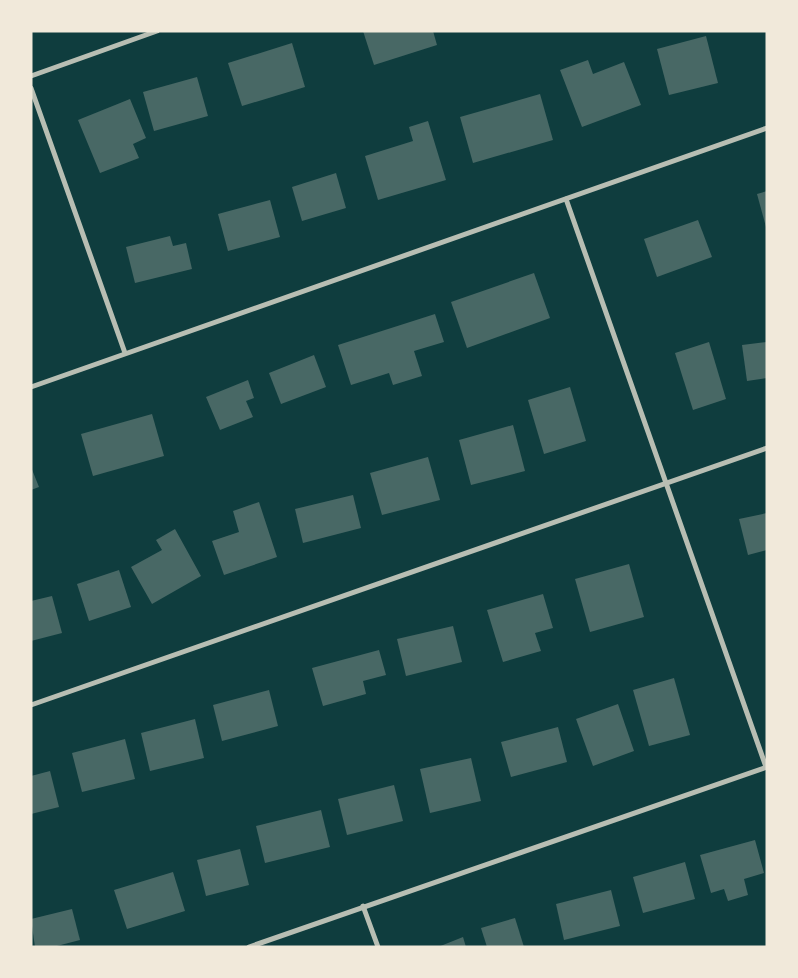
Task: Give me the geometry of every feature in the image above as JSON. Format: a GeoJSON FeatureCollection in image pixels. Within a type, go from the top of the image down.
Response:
{"type":"FeatureCollection","features":[{"type":"Feature","properties":{"kind":"street"},"geometry":{"type":"LineString","coordinates":[[31,76],[157,31]]}},
{"type":"Feature","properties":{"kind":"street"},"geometry":{"type":"LineString","coordinates":[[31,88],[124,353]]}},
{"type":"Feature","properties":{"kind":"street"},"geometry":{"type":"LineString","coordinates":[[31,387],[767,128]]}},
{"type":"Feature","properties":{"kind":"street"},"geometry":{"type":"LineString","coordinates":[[249,947],[766,767],[566,199]]}},
{"type":"Feature","properties":{"kind":"street"},"geometry":{"type":"LineString","coordinates":[[31,705],[767,448]]}},
{"type":"Feature","properties":{"kind":"street"},"geometry":{"type":"LineString","coordinates":[[364,906],[378,947]]}},
{"type":"Feature","properties":{"kind":"building"},"geometry":{"type":"Polygon","coordinates":[[[363,31],[433,31],[437,45],[374,65],[363,31]]]}},
{"type":"Feature","properties":{"kind":"building"},"geometry":{"type":"Polygon","coordinates":[[[706,36],[718,83],[669,95],[657,49],[706,36]]]}},
{"type":"Feature","properties":{"kind":"building"},"geometry":{"type":"Polygon","coordinates":[[[292,43],[305,87],[242,106],[228,63],[292,43]]]}},
{"type":"Feature","properties":{"kind":"building"},"geometry":{"type":"Polygon","coordinates":[[[588,60],[593,74],[624,62],[641,105],[582,127],[560,70],[588,60]]]}},
{"type":"Feature","properties":{"kind":"building"},"geometry":{"type":"Polygon","coordinates":[[[197,77],[208,116],[154,131],[143,92],[197,77]]]}},
{"type":"Feature","properties":{"kind":"building"},"geometry":{"type":"Polygon","coordinates":[[[540,94],[553,140],[473,163],[460,117],[540,94]]]}},
{"type":"Feature","properties":{"kind":"building"},"geometry":{"type":"Polygon","coordinates":[[[130,99],[146,138],[133,144],[139,158],[100,173],[78,120],[130,99]]]}},
{"type":"Feature","properties":{"kind":"building"},"geometry":{"type":"Polygon","coordinates":[[[428,121],[446,180],[378,200],[365,156],[413,141],[409,127],[428,121]]]}},
{"type":"Feature","properties":{"kind":"building"},"geometry":{"type":"Polygon","coordinates":[[[336,173],[346,208],[302,221],[292,187],[336,173]]]}},
{"type":"Feature","properties":{"kind":"building"},"geometry":{"type":"Polygon","coordinates":[[[767,191],[767,227],[766,227],[757,194],[767,191]]]}},
{"type":"Feature","properties":{"kind":"building"},"geometry":{"type":"Polygon","coordinates":[[[270,200],[280,237],[228,251],[218,214],[270,200]]]}},
{"type":"Feature","properties":{"kind":"building"},"geometry":{"type":"Polygon","coordinates":[[[698,220],[712,257],[657,277],[644,239],[698,220]]]}},
{"type":"Feature","properties":{"kind":"building"},"geometry":{"type":"Polygon","coordinates":[[[170,236],[173,246],[186,243],[192,269],[135,283],[126,247],[170,236]]]}},
{"type":"Feature","properties":{"kind":"building"},"geometry":{"type":"Polygon","coordinates":[[[534,273],[550,318],[467,348],[451,302],[534,273]]]}},
{"type":"Feature","properties":{"kind":"building"},"geometry":{"type":"Polygon","coordinates":[[[435,314],[444,342],[414,351],[422,376],[393,385],[389,373],[351,385],[338,345],[435,314]]]}},
{"type":"Feature","properties":{"kind":"building"},"geometry":{"type":"Polygon","coordinates":[[[709,342],[726,399],[693,410],[675,353],[709,342]]]}},
{"type":"Feature","properties":{"kind":"building"},"geometry":{"type":"Polygon","coordinates":[[[767,342],[767,378],[747,381],[742,345],[767,342]]]}},
{"type":"Feature","properties":{"kind":"building"},"geometry":{"type":"Polygon","coordinates":[[[314,355],[326,387],[281,404],[269,373],[314,355]]]}},
{"type":"Feature","properties":{"kind":"building"},"geometry":{"type":"Polygon","coordinates":[[[248,380],[254,398],[246,401],[253,417],[220,430],[206,397],[248,380]]]}},
{"type":"Feature","properties":{"kind":"building"},"geometry":{"type":"Polygon","coordinates":[[[570,387],[586,441],[544,454],[528,400],[570,387]]]}},
{"type":"Feature","properties":{"kind":"building"},"geometry":{"type":"Polygon","coordinates":[[[152,414],[164,456],[93,476],[81,434],[152,414]]]}},
{"type":"Feature","properties":{"kind":"building"},"geometry":{"type":"Polygon","coordinates":[[[513,425],[525,471],[471,485],[459,440],[513,425]]]}},
{"type":"Feature","properties":{"kind":"building"},"geometry":{"type":"Polygon","coordinates":[[[428,457],[440,500],[382,515],[370,473],[428,457]]]}},
{"type":"Feature","properties":{"kind":"building"},"geometry":{"type":"Polygon","coordinates":[[[31,467],[39,487],[31,490],[31,467]]]}},
{"type":"Feature","properties":{"kind":"building"},"geometry":{"type":"Polygon","coordinates":[[[353,495],[361,528],[303,543],[295,509],[353,495]]]}},
{"type":"Feature","properties":{"kind":"building"},"geometry":{"type":"Polygon","coordinates":[[[259,502],[277,557],[224,575],[212,541],[239,532],[233,511],[259,502]]]}},
{"type":"Feature","properties":{"kind":"building"},"geometry":{"type":"Polygon","coordinates":[[[767,513],[767,550],[748,555],[739,519],[767,513]]]}},
{"type":"Feature","properties":{"kind":"building"},"geometry":{"type":"Polygon","coordinates":[[[175,529],[201,576],[152,604],[131,567],[162,550],[156,540],[175,529]]]}},
{"type":"Feature","properties":{"kind":"building"},"geometry":{"type":"Polygon","coordinates":[[[629,564],[644,617],[590,632],[575,579],[629,564]]]}},
{"type":"Feature","properties":{"kind":"building"},"geometry":{"type":"Polygon","coordinates":[[[119,570],[131,607],[89,621],[77,584],[119,570]]]}},
{"type":"Feature","properties":{"kind":"building"},"geometry":{"type":"Polygon","coordinates":[[[543,594],[553,628],[535,633],[541,651],[503,662],[487,610],[543,594]]]}},
{"type":"Feature","properties":{"kind":"building"},"geometry":{"type":"Polygon","coordinates":[[[52,596],[62,633],[31,641],[31,601],[52,596]]]}},
{"type":"Feature","properties":{"kind":"building"},"geometry":{"type":"Polygon","coordinates":[[[453,626],[462,662],[406,676],[397,639],[453,626]]]}},
{"type":"Feature","properties":{"kind":"building"},"geometry":{"type":"Polygon","coordinates":[[[379,650],[386,675],[363,681],[366,694],[323,706],[312,668],[379,650]]]}},
{"type":"Feature","properties":{"kind":"building"},"geometry":{"type":"Polygon","coordinates":[[[674,678],[690,735],[649,746],[633,690],[674,678]]]}},
{"type":"Feature","properties":{"kind":"building"},"geometry":{"type":"Polygon","coordinates":[[[269,690],[278,726],[222,741],[213,705],[269,690]]]}},
{"type":"Feature","properties":{"kind":"building"},"geometry":{"type":"Polygon","coordinates":[[[618,704],[634,751],[593,766],[576,719],[618,704]]]}},
{"type":"Feature","properties":{"kind":"building"},"geometry":{"type":"Polygon","coordinates":[[[195,719],[204,758],[150,771],[141,733],[195,719]]]}},
{"type":"Feature","properties":{"kind":"building"},"geometry":{"type":"Polygon","coordinates":[[[558,727],[567,762],[511,777],[501,742],[558,727]]]}},
{"type":"Feature","properties":{"kind":"building"},"geometry":{"type":"Polygon","coordinates":[[[125,739],[135,779],[82,792],[72,753],[125,739]]]}},
{"type":"Feature","properties":{"kind":"building"},"geometry":{"type":"Polygon","coordinates":[[[471,758],[481,801],[430,813],[420,769],[471,758]]]}},
{"type":"Feature","properties":{"kind":"building"},"geometry":{"type":"Polygon","coordinates":[[[50,771],[59,807],[31,814],[31,776],[50,771]]]}},
{"type":"Feature","properties":{"kind":"building"},"geometry":{"type":"Polygon","coordinates":[[[394,785],[403,821],[347,835],[338,799],[394,785]]]}},
{"type":"Feature","properties":{"kind":"building"},"geometry":{"type":"Polygon","coordinates":[[[321,810],[330,847],[265,863],[256,826],[321,810]]]}},
{"type":"Feature","properties":{"kind":"building"},"geometry":{"type":"Polygon","coordinates":[[[755,840],[764,873],[744,879],[748,895],[728,901],[724,889],[711,893],[700,855],[755,840]]]}},
{"type":"Feature","properties":{"kind":"building"},"geometry":{"type":"Polygon","coordinates":[[[240,849],[249,885],[206,896],[197,860],[240,849]]]}},
{"type":"Feature","properties":{"kind":"building"},"geometry":{"type":"Polygon","coordinates":[[[685,862],[695,899],[643,913],[633,877],[685,862]]]}},
{"type":"Feature","properties":{"kind":"building"},"geometry":{"type":"Polygon","coordinates":[[[173,872],[185,911],[127,929],[114,890],[173,872]]]}},
{"type":"Feature","properties":{"kind":"building"},"geometry":{"type":"Polygon","coordinates":[[[611,890],[620,926],[564,940],[556,904],[611,890]]]}},
{"type":"Feature","properties":{"kind":"building"},"geometry":{"type":"Polygon","coordinates":[[[72,909],[80,940],[53,947],[35,947],[31,919],[72,909]]]}},
{"type":"Feature","properties":{"kind":"building"},"geometry":{"type":"Polygon","coordinates":[[[515,918],[524,947],[487,947],[481,928],[515,918]]]}},
{"type":"Feature","properties":{"kind":"building"},"geometry":{"type":"Polygon","coordinates":[[[463,937],[466,947],[438,947],[463,937]]]}}]}
